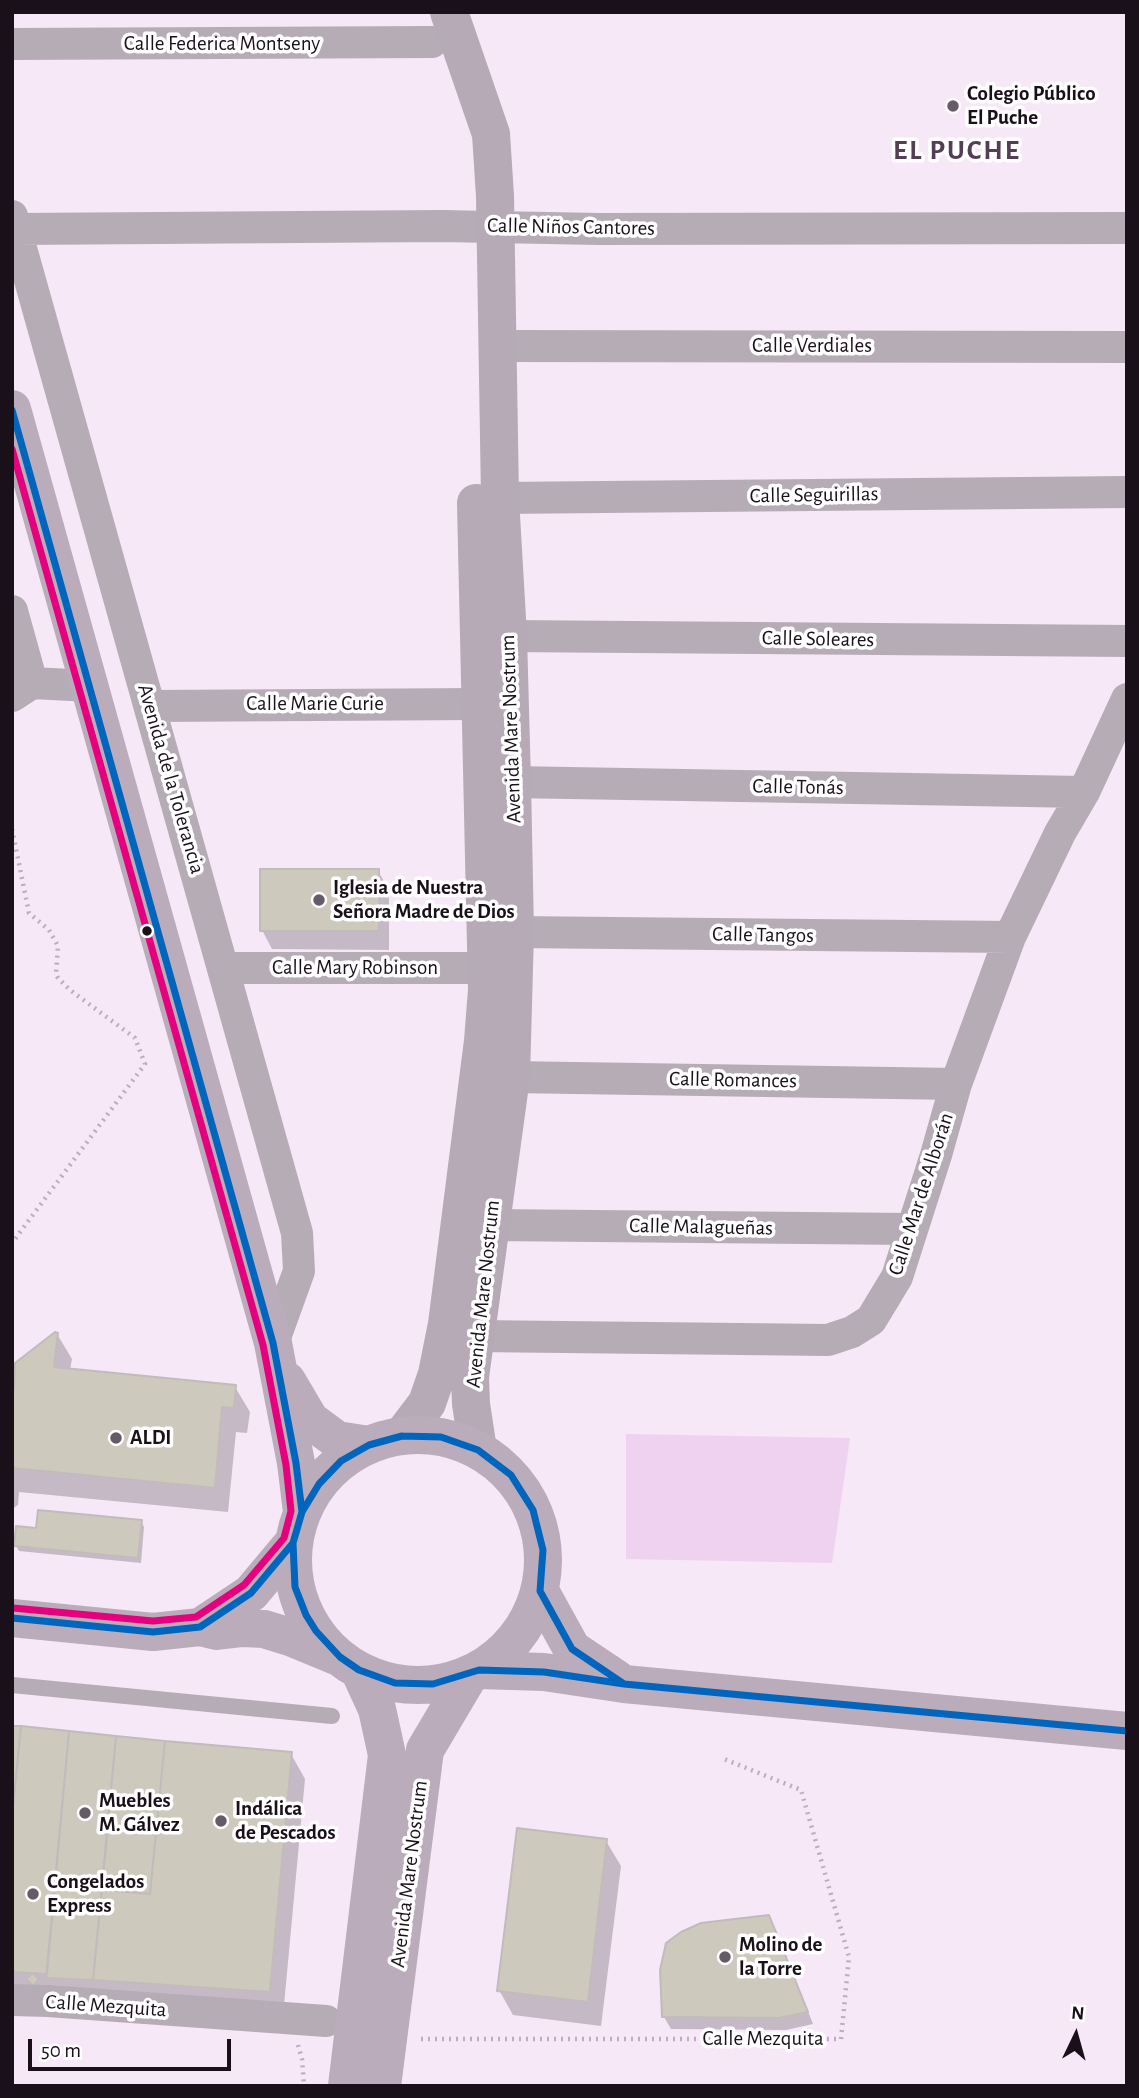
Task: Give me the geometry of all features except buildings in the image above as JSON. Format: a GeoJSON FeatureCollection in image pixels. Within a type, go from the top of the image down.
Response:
{"type":"FeatureCollection","features":[{"type":"Feature","properties":{"kind":"main road"},"geometry":{"type":"LineString","coordinates":[[12,409],[276,1355],[296,1463],[298,1527],[295,1587],[306,1615],[328,1646],[350,1664]]}},
{"type":"Feature","properties":{"kind":"main road"},"geometry":{"type":"LineString","coordinates":[[276,1355],[310,1420],[337,1440],[441,1437],[478,1450],[511,1475],[533,1510],[543,1550],[540,1591],[527,1622],[506,1649],[474,1672]]}},
{"type":"Feature","properties":{"kind":"main road"},"geometry":{"type":"LineString","coordinates":[[200,1627],[251,1594],[298,1527],[319,1484],[326,1476],[341,1461],[386,1440]]}},
{"type":"Feature","properties":{"kind":"main road"},"geometry":{"type":"LineString","coordinates":[[540,1591],[572,1649],[624,1684]]}},
{"type":"Feature","properties":{"kind":"main road"},"geometry":{"type":"LineString","coordinates":[[12,1618],[153,1632],[200,1627],[217,1631],[243,1628],[271,1630],[395,1683],[433,1684],[474,1672],[544,1672],[624,1684],[1127,1731]]}},
{"type":"Feature","properties":{"kind":"main road","name":"Avenida Mare Nostrum"},"geometry":{"type":"LineString","coordinates":[[347,2086],[387,1755],[377,1709],[350,1664]]}},
{"type":"Feature","properties":{"kind":"main road","name":"Avenida Mare Nostrum"},"geometry":{"type":"LineString","coordinates":[[382,2086],[425,1750],[474,1672]]}},
{"type":"Feature","properties":{"kind":"street","name":"Calle Federica Montseny"},"geometry":{"type":"LineString","coordinates":[[12,44],[434,22]]}},
{"type":"Feature","properties":{"kind":"street","name":"Avenida Mare Nostrum"},"geometry":{"type":"LineString","coordinates":[[386,1440],[427,1403],[437,1374],[447,1324],[483,1041],[486,968],[480,704],[483,226],[491,134],[434,22]]}},
{"type":"Feature","properties":{"kind":"street","name":"Calle Niños Cantores"},"geometry":{"type":"LineString","coordinates":[[14,223],[599,229],[1127,228]]}},
{"type":"Feature","properties":{"kind":"street","name":"Avenida de la Tolerancia"},"geometry":{"type":"LineString","coordinates":[[14,223],[297,1233],[299,1271],[276,1355]]}},
{"type":"Feature","properties":{"kind":"street","name":"Avenida Mare Nostrum"},"geometry":{"type":"LineString","coordinates":[[478,1450],[471,1390],[475,1336],[510,1077],[515,932],[508,636],[500,498],[498,346],[483,226]]}},
{"type":"Feature","properties":{"kind":"street","name":"Calle Verdiales"},"geometry":{"type":"LineString","coordinates":[[498,346],[1127,347]]}},
{"type":"Feature","properties":{"kind":"street","name":"Calle Seguirillas"},"geometry":{"type":"LineString","coordinates":[[500,498],[1127,492]]}},
{"type":"Feature","properties":{"kind":"street"},"geometry":{"type":"LineString","coordinates":[[12,611],[22,690],[91,686]]}},
{"type":"Feature","properties":{"kind":"street","name":"Calle Soleares"},"geometry":{"type":"LineString","coordinates":[[508,636],[1127,641]]}},
{"type":"Feature","properties":{"kind":"street","name":"Calle Mar de Alborán"},"geometry":{"type":"LineString","coordinates":[[475,1336],[828,1340],[852,1332],[871,1320],[897,1277],[956,1083],[1010,937],[1060,833],[1084,792],[1127,699]]}},
{"type":"Feature","properties":{"kind":"street","name":"Calle Marie Curie"},"geometry":{"type":"LineString","coordinates":[[150,706],[480,704]]}},
{"type":"Feature","properties":{"kind":"street","name":"Calle Tonás"},"geometry":{"type":"LineString","coordinates":[[512,782],[1084,792]]}},
{"type":"Feature","properties":{"kind":"street","name":"Calle Tangos"},"geometry":{"type":"LineString","coordinates":[[515,932],[1010,937]]}},
{"type":"Feature","properties":{"kind":"street","name":"Calle Mary Robinson"},"geometry":{"type":"LineString","coordinates":[[223,968],[486,968]]}},
{"type":"Feature","properties":{"kind":"street","name":"Calle Romances"},"geometry":{"type":"LineString","coordinates":[[510,1077],[956,1083]]}},
{"type":"Feature","properties":{"kind":"street","name":"Calle Malagueñas"},"geometry":{"type":"LineString","coordinates":[[489,1225],[912,1229]]}},
{"type":"Feature","properties":{"kind":"street","name":"Calle Mezquita"},"geometry":{"type":"LineString","coordinates":[[12,2000],[326,2021]]}},
{"type":"Feature","properties":{"kind":"lane"},"geometry":{"type":"LineString","coordinates":[[12,1685],[332,1716]]}},
{"type":"Feature","properties":{"kind":"path"},"geometry":{"type":"LineString","coordinates":[[12,829],[29,913],[49,929],[58,946],[58,978],[135,1038],[145,1064],[12,1243]]}},
{"type":"Feature","properties":{"kind":"path","name":"Calle Mezquita"},"geometry":{"type":"LineString","coordinates":[[388,2039],[841,2039],[849,1957],[801,1790],[724,1759]]}},
{"type":"Feature","properties":{"kind":"shaded area"},"geometry":{"type":"Polygon","coordinates":[[[626,1434],[850,1438],[832,1563],[626,1559],[626,1434]]]}},
{"type":"Feature","properties":{"kind":"transit line"},"geometry":{"type":"LineString","coordinates":[[12,410],[273,1343],[296,1463],[302,1512],[293,1543]]}},
{"type":"Feature","properties":{"kind":"transit line"},"geometry":{"type":"LineString","coordinates":[[12,449],[263,1345],[286,1465],[291,1511],[284,1538],[244,1585],[196,1617],[153,1621],[13,1608]]}},
{"type":"Feature","properties":{"kind":"transit line"},"geometry":{"type":"LineString","coordinates":[[402,1436],[441,1437],[478,1450],[511,1475],[533,1510],[543,1550],[540,1591],[572,1649],[624,1684],[544,1672],[479,1670],[433,1684],[395,1683],[359,1670],[340,1657],[316,1631],[306,1615],[295,1587],[293,1543],[302,1512],[319,1484],[341,1461],[369,1445],[402,1436]]}},
{"type":"Feature","properties":{"kind":"transit line"},"geometry":{"type":"LineString","coordinates":[[12,1618],[153,1632],[200,1627],[251,1593],[293,1543]]}},
{"type":"Feature","properties":{"kind":"transit line"},"geometry":{"type":"LineString","coordinates":[[624,1684],[1127,1731]]}},
{"type":"Feature","properties":{"kind":"transit line"},"geometry":{"type":"LineString","coordinates":[[624,1684],[1127,1731]]}},
{"type":"Feature","properties":{"kind":"place","name":"Colegio Público El Puche"},"geometry":{"type":"Point","coordinates":[953,106]}},
{"type":"Feature","properties":{"kind":"place","name":"Iglesia de Nuestra Señora Madre de Dios"},"geometry":{"type":"Point","coordinates":[319,900]}},
{"type":"Feature","properties":{"kind":"place","name":"ALDI"},"geometry":{"type":"Point","coordinates":[116,1438]}},
{"type":"Feature","properties":{"kind":"place","name":"Muebles M. Gálvez"},"geometry":{"type":"Point","coordinates":[85,1813]}},
{"type":"Feature","properties":{"kind":"place","name":"Indálica de Pescados"},"geometry":{"type":"Point","coordinates":[221,1821]}},
{"type":"Feature","properties":{"kind":"place","name":"Congelados Express"},"geometry":{"type":"Point","coordinates":[33,1894]}},
{"type":"Feature","properties":{"kind":"place","name":"Molino de la Torre"},"geometry":{"type":"Point","coordinates":[725,1957]}},
{"type":"Feature","properties":{"kind":"district","name":"EL PUCHE"},"geometry":{"type":"Point","coordinates":[957,151]}}]}
